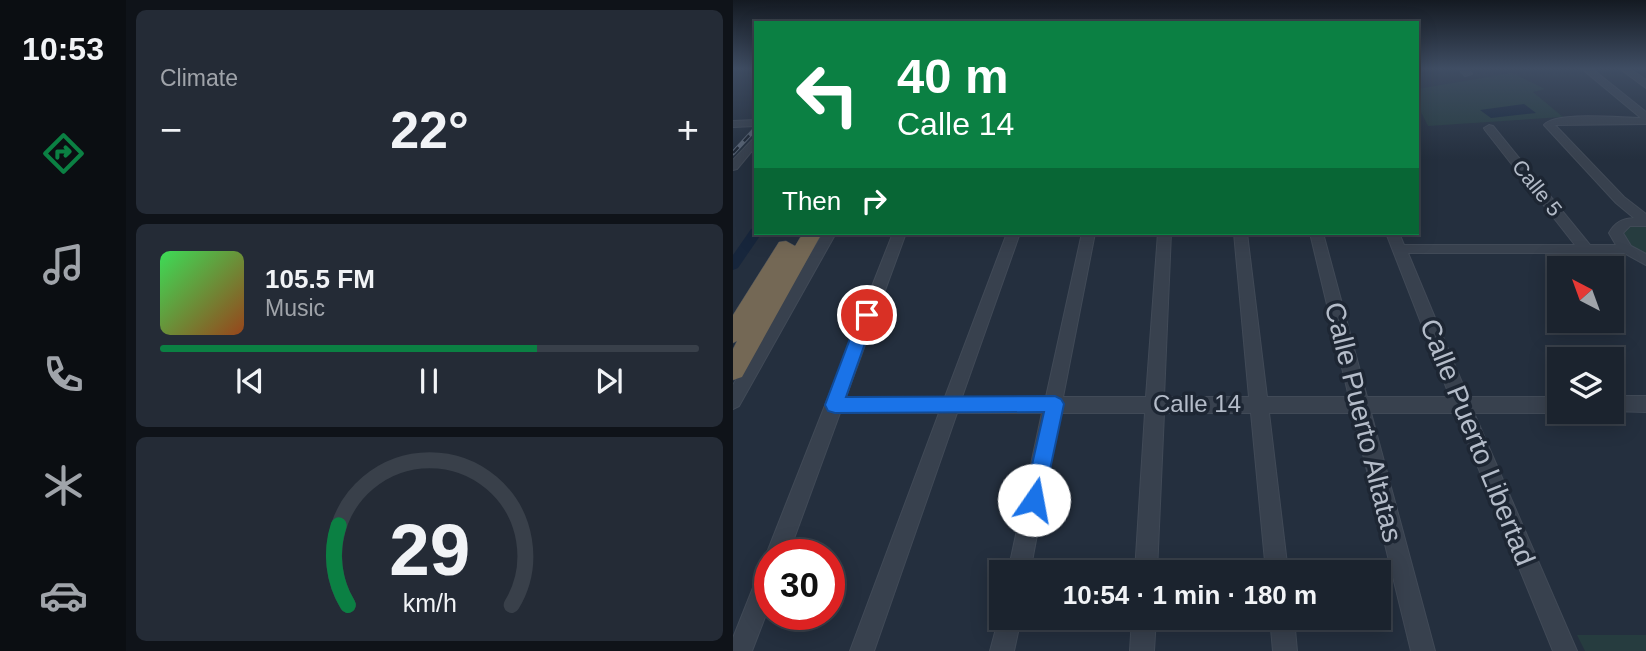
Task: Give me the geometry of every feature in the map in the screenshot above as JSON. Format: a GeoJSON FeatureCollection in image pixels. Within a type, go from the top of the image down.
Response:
{"type":"FeatureCollection","features":[{"type":"Feature","properties":{"kind":"highway"},"geometry":{"type":"LineString","coordinates":[[733,334],[794,235]]}},
{"type":"Feature","properties":{"kind":"highway"},"geometry":{"type":"LineString","coordinates":[[733,370],[811,235]]}},
{"type":"Feature","properties":{"kind":"street"},"geometry":{"type":"LineString","coordinates":[[1621,98],[1646,119]]}},
{"type":"Feature","properties":{"kind":"street"},"geometry":{"type":"LineString","coordinates":[[1641,222],[1550,124],[1564,120],[1646,119]]}},
{"type":"Feature","properties":{"kind":"street"},"geometry":{"type":"LineString","coordinates":[[733,124],[754,123]]}},
{"type":"Feature","properties":{"kind":"street","name":"Calle 5"},"geometry":{"type":"LineString","coordinates":[[1489,128],[1585,248]]}},
{"type":"Feature","properties":{"kind":"street"},"geometry":{"type":"LineString","coordinates":[[733,167],[754,141]]}},
{"type":"Feature","properties":{"kind":"street"},"geometry":{"type":"LineString","coordinates":[[1641,222],[1619,227],[1616,233],[1626,248],[1646,260]]}},
{"type":"Feature","properties":{"kind":"street"},"geometry":{"type":"LineString","coordinates":[[733,401],[828,235]]}},
{"type":"Feature","properties":{"kind":"street"},"geometry":{"type":"LineString","coordinates":[[783,539],[898,235]]}},
{"type":"Feature","properties":{"kind":"street"},"geometry":{"type":"LineString","coordinates":[[862,651],[1012,235]]}},
{"type":"Feature","properties":{"kind":"street"},"geometry":{"type":"LineString","coordinates":[[1022,560],[1088,235]]}},
{"type":"Feature","properties":{"kind":"street"},"geometry":{"type":"LineString","coordinates":[[1147,560],[1164,235]]}},
{"type":"Feature","properties":{"kind":"street"},"geometry":{"type":"LineString","coordinates":[[1240,235],[1276,560]]}},
{"type":"Feature","properties":{"kind":"street","name":"Calle Puerto Altatas"},"geometry":{"type":"LineString","coordinates":[[1316,235],[1423,651]]}},
{"type":"Feature","properties":{"kind":"street"},"geometry":{"type":"LineString","coordinates":[[1397,241],[1626,248]]}},
{"type":"Feature","properties":{"kind":"street","name":"Calle Puerto Libertad"},"geometry":{"type":"LineString","coordinates":[[1397,241],[1565,651]]}},
{"type":"Feature","properties":{"kind":"street"},"geometry":{"type":"LineString","coordinates":[[1624,404],[1646,404]]}},
{"type":"Feature","properties":{"kind":"street","name":"Calle 14"},"geometry":{"type":"LineString","coordinates":[[835,405],[1547,405]]}},
{"type":"Feature","properties":{"kind":"street"},"geometry":{"type":"LineString","coordinates":[[740,651],[754,615]]}},
{"type":"Feature","properties":{"kind":"street"},"geometry":{"type":"LineString","coordinates":[[1002,651],[1006,630]]}},
{"type":"Feature","properties":{"kind":"street"},"geometry":{"type":"LineString","coordinates":[[1142,651],[1143,630]]}},
{"type":"Feature","properties":{"kind":"street"},"geometry":{"type":"LineString","coordinates":[[1283,630],[1285,651]]}},
{"type":"Feature","properties":{"kind":"green space"},"geometry":{"type":"Polygon","coordinates":[[[1419,98],[1541,98],[1563,117],[1428,126],[1419,108],[1419,98]]]}},
{"type":"Feature","properties":{"kind":"green space"},"geometry":{"type":"Polygon","coordinates":[[[1646,222],[1646,260],[1626,249],[1619,227],[1646,222]]]}},
{"type":"Feature","properties":{"kind":"green space"},"geometry":{"type":"Polygon","coordinates":[[[1577,635],[1646,635],[1646,651],[1585,651],[1577,635]]]}},
{"type":"Feature","properties":{"kind":"water"},"geometry":{"type":"Polygon","coordinates":[[[1524,104],[1536,113],[1491,118],[1480,110],[1524,104]]]}},
{"type":"Feature","properties":{"kind":"waterway"},"geometry":{"type":"LineString","coordinates":[[733,265],[754,235]]}},
{"type":"Feature","properties":{"kind":"railway"},"geometry":{"type":"LineString","coordinates":[[733,153],[754,130]]}},
{"type":"Feature","properties":{"kind":"route"},"geometry":{"type":"LineString","coordinates":[[867,315],[835,405],[1055,404],[1034,500]]}}]}
